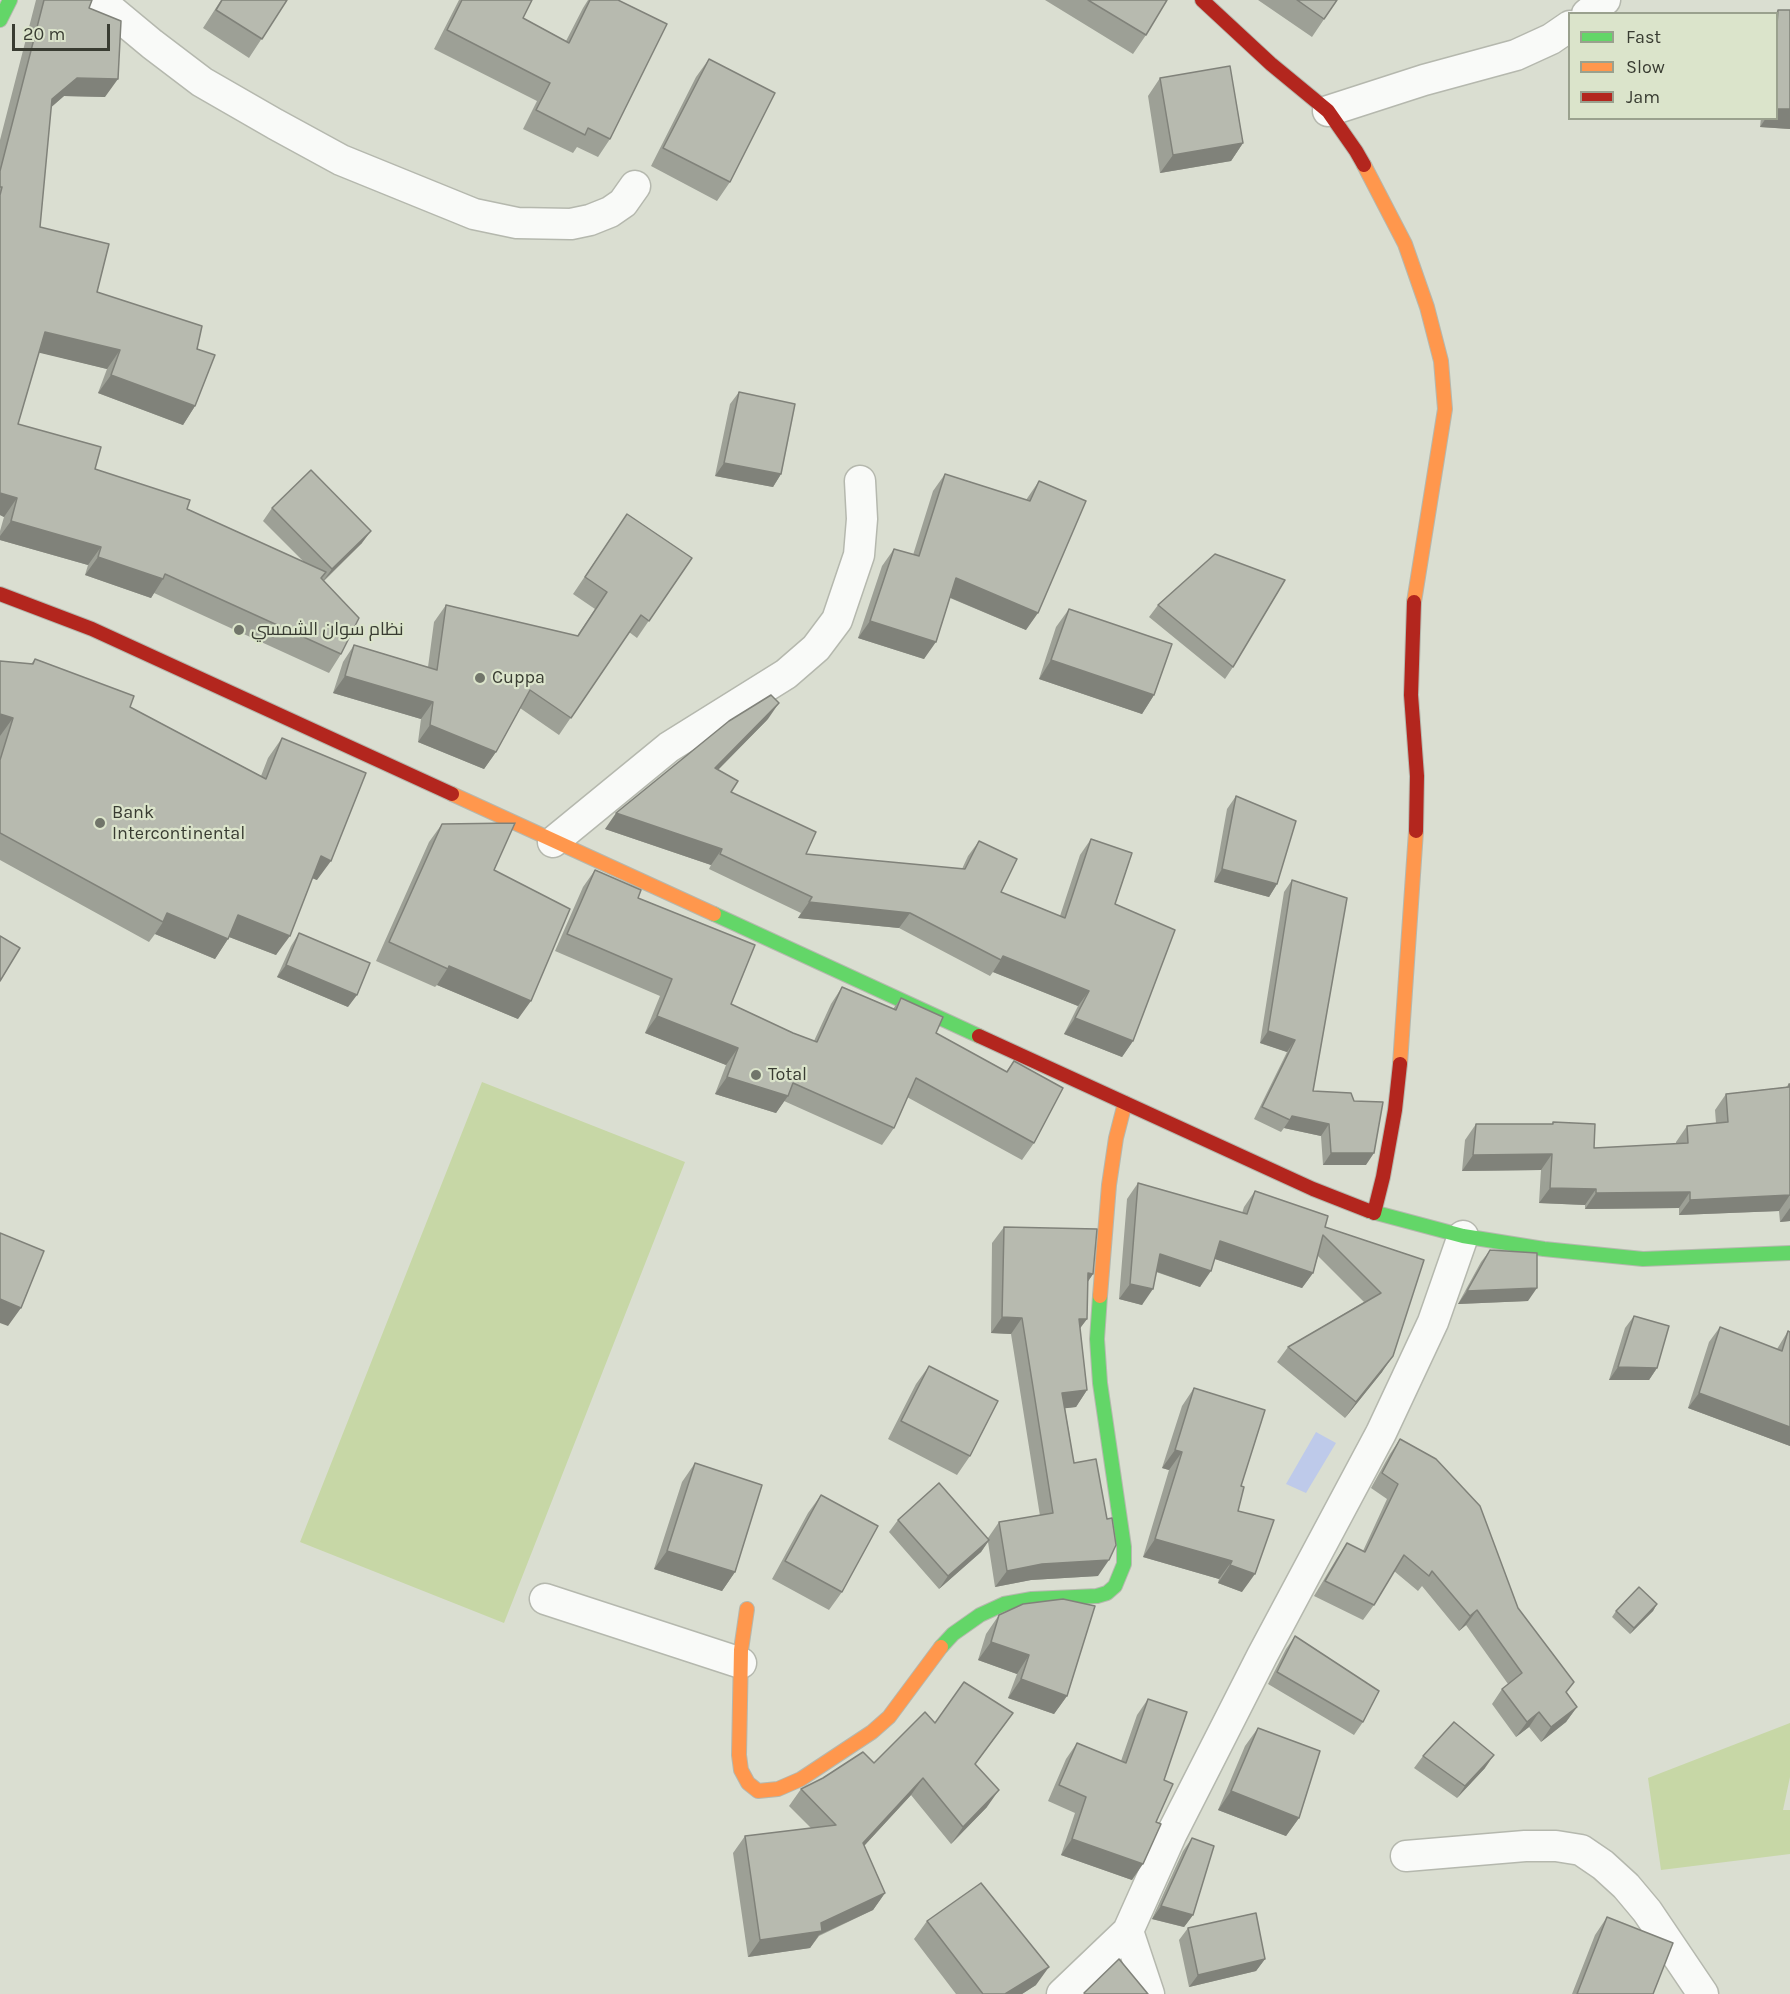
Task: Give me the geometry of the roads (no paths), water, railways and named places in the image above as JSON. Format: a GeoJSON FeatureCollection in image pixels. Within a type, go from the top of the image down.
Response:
{"type":"FeatureCollection","features":[{"type":"Feature","properties":{"kind":"street"},"geometry":{"type":"LineString","coordinates":[[0,20],[10,0]]}},
{"type":"Feature","properties":{"kind":"street"},"geometry":{"type":"LineString","coordinates":[[99,0],[202,82],[275,124],[341,160],[474,214],[517,223],[571,224],[610,212],[623,204],[635,186]]}},
{"type":"Feature","properties":{"kind":"street"},"geometry":{"type":"LineString","coordinates":[[1202,0],[1271,64],[1328,111],[1356,151],[1405,244],[1441,361],[1445,409],[1413,607],[1411,695],[1417,776],[1416,855],[1403,1038],[1395,1110],[1374,1213]]}},
{"type":"Feature","properties":{"kind":"street"},"geometry":{"type":"LineString","coordinates":[[1590,12],[1605,0]]}},
{"type":"Feature","properties":{"kind":"street"},"geometry":{"type":"LineString","coordinates":[[1328,111],[1424,80],[1516,55],[1551,39],[1568,27]]}},
{"type":"Feature","properties":{"kind":"street"},"geometry":{"type":"LineString","coordinates":[[554,842],[669,747],[786,674],[816,648],[837,620],[859,555],[862,519],[860,481]]}},
{"type":"Feature","properties":{"kind":"street"},"geometry":{"type":"LineString","coordinates":[[1,595],[92,629],[1313,1190],[1374,1213],[1463,1236],[1544,1249],[1643,1259],[1790,1253]]}},
{"type":"Feature","properties":{"kind":"street"},"geometry":{"type":"LineString","coordinates":[[747,1609],[741,1650],[738,1755],[741,1770],[748,1783],[758,1791],[778,1789],[801,1779],[872,1732],[889,1718],[936,1652],[954,1634],[980,1615],[1004,1604],[1032,1599],[1097,1596],[1107,1593],[1115,1586],[1124,1564],[1124,1547],[1100,1383],[1097,1331],[1109,1185],[1116,1138],[1125,1103]]}},
{"type":"Feature","properties":{"kind":"street"},"geometry":{"type":"LineString","coordinates":[[1062,1994],[1128,1930],[1181,1814],[1381,1433],[1432,1322],[1463,1236]]}},
{"type":"Feature","properties":{"kind":"street"},"geometry":{"type":"LineString","coordinates":[[545,1599],[741,1663]]}},
{"type":"Feature","properties":{"kind":"street"},"geometry":{"type":"LineString","coordinates":[[1406,1857],[1525,1846],[1556,1846],[1581,1850],[1603,1865],[1626,1886],[1647,1911],[1703,1994]]}},
{"type":"Feature","properties":{"kind":"street"},"geometry":{"type":"LineString","coordinates":[[1128,1930],[1149,1994]]}},
{"type":"Feature","properties":{"kind":"water"},"geometry":{"type":"Polygon","coordinates":[[[1316,1432],[1336,1443],[1306,1493],[1286,1484],[1316,1432]]]}},
{"type":"Feature","properties":{"kind":"place","name":"نظام سوان الشمسي"},"geometry":{"type":"Point","coordinates":[239,630]}},
{"type":"Feature","properties":{"kind":"place","name":"Cuppa"},"geometry":{"type":"Point","coordinates":[480,678]}},
{"type":"Feature","properties":{"kind":"place","name":"Bank Intercontinental"},"geometry":{"type":"Point","coordinates":[100,823]}},
{"type":"Feature","properties":{"kind":"place","name":"Total"},"geometry":{"type":"Point","coordinates":[756,1075]}}]}
